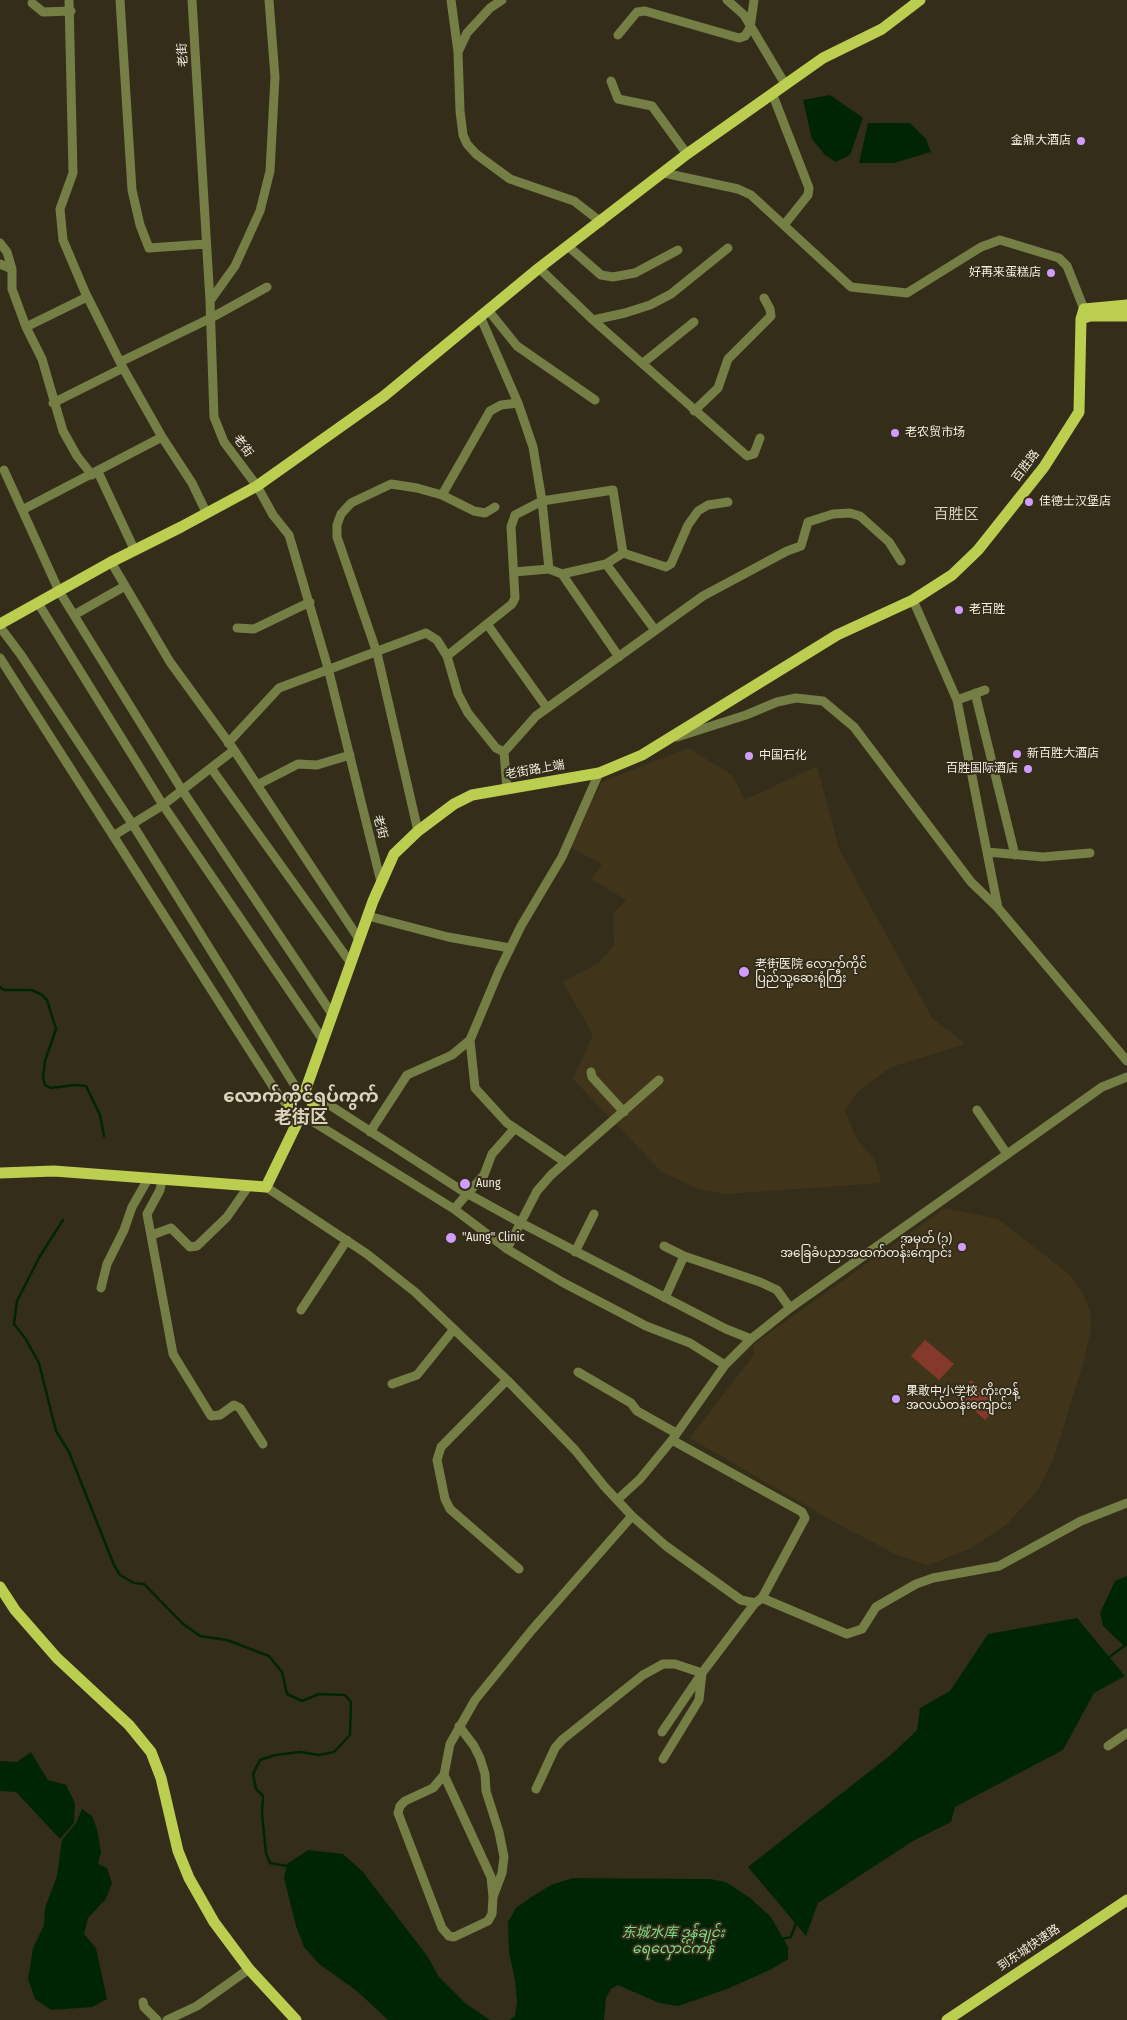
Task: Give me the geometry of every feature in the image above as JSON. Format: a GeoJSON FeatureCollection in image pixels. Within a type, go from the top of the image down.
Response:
{"type":"FeatureCollection","features":[{"type":"Feature","properties":{"kind":"main road"},"geometry":{"type":"LineString","coordinates":[[0,626],[111,562],[257,486],[384,396],[539,268],[569,248],[687,154],[823,58],[882,29],[920,0]]}},
{"type":"Feature","properties":{"kind":"main road"},"geometry":{"type":"LineString","coordinates":[[1085,315],[1127,305]]}},
{"type":"Feature","properties":{"kind":"main road"},"geometry":{"type":"LineString","coordinates":[[1085,315],[1127,316]]}},
{"type":"Feature","properties":{"kind":"main road","name":"百胜路"},"geometry":{"type":"LineString","coordinates":[[913,600],[952,575],[978,550],[1044,467],[1076,418],[1079,412],[1085,315]]}},
{"type":"Feature","properties":{"kind":"main road","name":"老街路上端"},"geometry":{"type":"LineString","coordinates":[[305,1097],[350,962],[381,882],[394,854],[418,831],[454,804],[472,794],[599,774],[642,754],[837,635],[913,600]]}},
{"type":"Feature","properties":{"kind":"main road"},"geometry":{"type":"LineString","coordinates":[[0,1173],[54,1171],[266,1187],[303,1118],[313,1109],[305,1097],[292,1098],[288,1106],[292,1115],[303,1118]]}},
{"type":"Feature","properties":{"kind":"main road"},"geometry":{"type":"LineString","coordinates":[[0,1587],[16,1610],[57,1658],[129,1725],[151,1752],[161,1778],[178,1851],[189,1878],[214,1922],[249,1970],[296,2020]]}},
{"type":"Feature","properties":{"kind":"main road","name":"到东城快速路"},"geometry":{"type":"LineString","coordinates":[[947,2020],[1127,1900]]}},
{"type":"Feature","properties":{"kind":"street"},"geometry":{"type":"LineString","coordinates":[[69,0],[71,11],[73,173],[60,209],[63,240],[121,365],[162,437],[192,483],[206,512]]}},
{"type":"Feature","properties":{"kind":"street"},"geometry":{"type":"LineString","coordinates":[[120,0],[132,190],[140,225],[149,248],[206,244]]}},
{"type":"Feature","properties":{"kind":"street","name":"老街"},"geometry":{"type":"LineString","coordinates":[[192,0],[211,318],[214,417],[224,442],[257,486],[273,515],[289,535],[328,668],[381,882]]}},
{"type":"Feature","properties":{"kind":"street"},"geometry":{"type":"LineString","coordinates":[[210,301],[235,266],[260,211],[270,171],[275,77],[268,0]]}},
{"type":"Feature","properties":{"kind":"street"},"geometry":{"type":"LineString","coordinates":[[452,0],[458,52],[461,118],[463,135],[467,144],[476,154],[510,179],[574,201],[601,222]]}},
{"type":"Feature","properties":{"kind":"street"},"geometry":{"type":"LineString","coordinates":[[458,52],[467,33],[490,8],[502,0]]}},
{"type":"Feature","properties":{"kind":"street"},"geometry":{"type":"LineString","coordinates":[[727,0],[737,7],[786,84]]}},
{"type":"Feature","properties":{"kind":"street"},"geometry":{"type":"LineString","coordinates":[[618,35],[637,12],[645,11],[739,38],[745,36],[750,28],[754,0]]}},
{"type":"Feature","properties":{"kind":"street"},"geometry":{"type":"LineString","coordinates":[[32,3],[43,12],[71,11]]}},
{"type":"Feature","properties":{"kind":"street"},"geometry":{"type":"LineString","coordinates":[[611,81],[618,99],[652,106],[687,154]]}},
{"type":"Feature","properties":{"kind":"street"},"geometry":{"type":"LineString","coordinates":[[772,94],[809,188],[808,195],[784,225]]}},
{"type":"Feature","properties":{"kind":"street"},"geometry":{"type":"LineString","coordinates":[[664,173],[738,189],[751,194],[851,287],[907,292],[981,247],[1000,240],[1059,258],[1067,266],[1085,315]]}},
{"type":"Feature","properties":{"kind":"street"},"geometry":{"type":"LineString","coordinates":[[0,242],[7,252],[12,269],[12,289],[26,327],[42,359],[62,431],[77,456],[95,474],[135,551]]}},
{"type":"Feature","properties":{"kind":"street"},"geometry":{"type":"LineString","coordinates":[[569,248],[602,274],[613,277],[635,274],[678,250]]}},
{"type":"Feature","properties":{"kind":"street"},"geometry":{"type":"LineString","coordinates":[[593,320],[650,305],[671,294],[728,248]]}},
{"type":"Feature","properties":{"kind":"street"},"geometry":{"type":"LineString","coordinates":[[0,264],[12,269]]}},
{"type":"Feature","properties":{"kind":"street"},"geometry":{"type":"LineString","coordinates":[[539,268],[593,320],[747,456],[754,454],[760,438]]}},
{"type":"Feature","properties":{"kind":"street"},"geometry":{"type":"LineString","coordinates":[[53,403],[267,288]]}},
{"type":"Feature","properties":{"kind":"street"},"geometry":{"type":"LineString","coordinates":[[26,327],[88,297]]}},
{"type":"Feature","properties":{"kind":"street"},"geometry":{"type":"LineString","coordinates":[[694,411],[718,388],[728,359],[771,316],[770,309],[764,298]]}},
{"type":"Feature","properties":{"kind":"street"},"geometry":{"type":"LineString","coordinates":[[484,313],[517,346],[595,400]]}},
{"type":"Feature","properties":{"kind":"street"},"geometry":{"type":"LineString","coordinates":[[484,313],[533,447],[542,500],[549,569]]}},
{"type":"Feature","properties":{"kind":"street"},"geometry":{"type":"LineString","coordinates":[[642,363],[694,322]]}},
{"type":"Feature","properties":{"kind":"street"},"geometry":{"type":"LineString","coordinates":[[442,495],[490,411],[500,405],[518,402]]}},
{"type":"Feature","properties":{"kind":"street"},"geometry":{"type":"LineString","coordinates":[[24,509],[95,474],[162,437]]}},
{"type":"Feature","properties":{"kind":"street"},"geometry":{"type":"LineString","coordinates":[[4,470],[24,509],[59,591],[182,790],[332,1014]]}},
{"type":"Feature","properties":{"kind":"street"},"geometry":{"type":"LineString","coordinates":[[418,831],[377,653],[337,537],[337,525],[341,514],[352,503],[391,484],[417,488],[442,495],[474,511],[485,513],[495,507]]}},
{"type":"Feature","properties":{"kind":"street"},"geometry":{"type":"LineString","coordinates":[[448,656],[512,604],[515,598],[512,520],[514,515],[542,500],[613,490],[623,553]]}},
{"type":"Feature","properties":{"kind":"street"},"geometry":{"type":"LineString","coordinates":[[623,553],[666,567],[671,564],[688,525],[698,511],[708,505],[728,502]]}},
{"type":"Feature","properties":{"kind":"street"},"geometry":{"type":"LineString","coordinates":[[507,789],[504,752],[520,732],[547,708],[703,596],[787,551],[801,546],[808,522],[826,516],[850,513],[860,516],[889,542],[901,561]]}},
{"type":"Feature","properties":{"kind":"street"},"geometry":{"type":"LineString","coordinates":[[514,572],[549,569],[562,574],[606,564],[623,553]]}},
{"type":"Feature","properties":{"kind":"street"},"geometry":{"type":"LineString","coordinates":[[111,562],[170,662],[234,750],[359,939]]}},
{"type":"Feature","properties":{"kind":"street"},"geometry":{"type":"LineString","coordinates":[[606,564],[655,630]]}},
{"type":"Feature","properties":{"kind":"street"},"geometry":{"type":"LineString","coordinates":[[562,574],[620,657]]}},
{"type":"Feature","properties":{"kind":"street"},"geometry":{"type":"LineString","coordinates":[[74,615],[125,586]]}},
{"type":"Feature","properties":{"kind":"street"},"geometry":{"type":"LineString","coordinates":[[913,600],[957,700],[998,908]]}},
{"type":"Feature","properties":{"kind":"street"},"geometry":{"type":"LineString","coordinates":[[237,628],[254,629],[310,602]]}},
{"type":"Feature","properties":{"kind":"street"},"geometry":{"type":"LineString","coordinates":[[38,603],[163,804],[323,1040]]}},
{"type":"Feature","properties":{"kind":"street"},"geometry":{"type":"LineString","coordinates":[[487,624],[547,708]]}},
{"type":"Feature","properties":{"kind":"street"},"geometry":{"type":"LineString","coordinates":[[0,626],[21,654],[133,825],[305,1097],[328,1104],[469,1194],[521,1223],[665,1298],[751,1339]]}},
{"type":"Feature","properties":{"kind":"street"},"geometry":{"type":"LineString","coordinates":[[228,742],[279,688],[328,668],[377,653],[426,633],[437,640],[448,656],[458,694],[468,713],[496,748],[504,752]]}},
{"type":"Feature","properties":{"kind":"street"},"geometry":{"type":"LineString","coordinates":[[0,658],[278,1096],[288,1106]]}},
{"type":"Feature","properties":{"kind":"street"},"geometry":{"type":"LineString","coordinates":[[957,700],[986,690]]}},
{"type":"Feature","properties":{"kind":"street"},"geometry":{"type":"LineString","coordinates":[[975,693],[1015,854]]}},
{"type":"Feature","properties":{"kind":"street"},"geometry":{"type":"LineString","coordinates":[[667,740],[746,715],[777,702],[796,698],[823,701],[854,727],[971,882],[998,908],[1127,1061]]}},
{"type":"Feature","properties":{"kind":"street"},"geometry":{"type":"LineString","coordinates":[[113,836],[133,825],[163,804],[234,750]]}},
{"type":"Feature","properties":{"kind":"street"},"geometry":{"type":"LineString","coordinates":[[257,785],[298,764],[317,765],[350,755]]}},
{"type":"Feature","properties":{"kind":"street"},"geometry":{"type":"LineString","coordinates":[[212,768],[350,962]]}},
{"type":"Feature","properties":{"kind":"street"},"geometry":{"type":"LineString","coordinates":[[370,1132],[407,1075],[452,1055],[470,1040],[510,948],[562,857],[599,774]]}},
{"type":"Feature","properties":{"kind":"street"},"geometry":{"type":"LineString","coordinates":[[987,852],[1043,857],[1090,853]]}},
{"type":"Feature","properties":{"kind":"street"},"geometry":{"type":"LineString","coordinates":[[368,916],[455,938],[510,948]]}},
{"type":"Feature","properties":{"kind":"street"},"geometry":{"type":"LineString","coordinates":[[470,1040],[475,1088],[496,1112],[515,1128],[565,1162]]}},
{"type":"Feature","properties":{"kind":"street"},"geometry":{"type":"LineString","coordinates":[[591,1072],[592,1077],[624,1112]]}},
{"type":"Feature","properties":{"kind":"street"},"geometry":{"type":"LineString","coordinates":[[616,1500],[640,1480],[725,1364],[751,1339],[790,1308],[1102,1087],[1127,1077]]}},
{"type":"Feature","properties":{"kind":"street"},"geometry":{"type":"LineString","coordinates":[[507,1249],[537,1191],[565,1162],[659,1080]]}},
{"type":"Feature","properties":{"kind":"street"},"geometry":{"type":"LineString","coordinates":[[977,1110],[1006,1154]]}},
{"type":"Feature","properties":{"kind":"street"},"geometry":{"type":"LineString","coordinates":[[303,1118],[454,1209],[507,1249],[562,1282],[646,1326],[690,1343],[725,1364]]}},
{"type":"Feature","properties":{"kind":"street"},"geometry":{"type":"LineString","coordinates":[[454,1209],[484,1175],[492,1154],[515,1128]]}},
{"type":"Feature","properties":{"kind":"street"},"geometry":{"type":"LineString","coordinates":[[101,1288],[107,1264],[124,1230],[132,1207],[148,1179]]}},
{"type":"Feature","properties":{"kind":"street"},"geometry":{"type":"LineString","coordinates":[[162,1180],[160,1190],[147,1214],[166,1328],[173,1354],[178,1366],[211,1416],[220,1415],[234,1405],[240,1408],[263,1444]]}},
{"type":"Feature","properties":{"kind":"street"},"geometry":{"type":"LineString","coordinates":[[152,1235],[171,1228],[190,1247],[197,1246],[227,1217],[248,1187]]}},
{"type":"Feature","properties":{"kind":"street"},"geometry":{"type":"LineString","coordinates":[[266,1187],[346,1240],[415,1292],[507,1380],[575,1450],[616,1500],[632,1516],[666,1546],[741,1600],[758,1600],[847,1634],[862,1628],[876,1608],[916,1584],[933,1578],[998,1566],[1082,1521],[1127,1503]]}},
{"type":"Feature","properties":{"kind":"street"},"geometry":{"type":"LineString","coordinates":[[575,1252],[594,1214]]}},
{"type":"Feature","properties":{"kind":"street"},"geometry":{"type":"LineString","coordinates":[[301,1310],[346,1240]]}},
{"type":"Feature","properties":{"kind":"street"},"geometry":{"type":"LineString","coordinates":[[664,1246],[684,1256],[777,1290],[790,1308]]}},
{"type":"Feature","properties":{"kind":"street"},"geometry":{"type":"LineString","coordinates":[[665,1298],[684,1256]]}},
{"type":"Feature","properties":{"kind":"street"},"geometry":{"type":"LineString","coordinates":[[392,1384],[417,1375],[454,1329]]}},
{"type":"Feature","properties":{"kind":"street"},"geometry":{"type":"LineString","coordinates":[[578,1372],[631,1403],[637,1411],[674,1436],[802,1512],[805,1518],[758,1600],[702,1674],[662,1732]]}},
{"type":"Feature","properties":{"kind":"street"},"geometry":{"type":"LineString","coordinates":[[507,1380],[441,1447],[437,1460],[444,1499],[450,1509],[519,1568]]}},
{"type":"Feature","properties":{"kind":"street"},"geometry":{"type":"LineString","coordinates":[[444,1775],[491,1878],[493,1898],[492,1914],[488,1921],[454,1937],[449,1936],[442,1928],[398,1812],[400,1806],[405,1801],[433,1788],[444,1775],[450,1744],[475,1700],[531,1631],[632,1516]]}},
{"type":"Feature","properties":{"kind":"street"},"geometry":{"type":"LineString","coordinates":[[536,1789],[555,1748],[562,1740],[643,1676],[663,1664],[675,1664],[702,1674]]}},
{"type":"Feature","properties":{"kind":"street"},"geometry":{"type":"LineString","coordinates":[[663,1759],[699,1700],[702,1674]]}},
{"type":"Feature","properties":{"kind":"street"},"geometry":{"type":"LineString","coordinates":[[459,1726],[474,1746],[480,1758],[504,1857],[502,1873],[493,1898]]}},
{"type":"Feature","properties":{"kind":"street"},"geometry":{"type":"LineString","coordinates":[[1108,1746],[1127,1733]]}},
{"type":"Feature","properties":{"kind":"street"},"geometry":{"type":"LineString","coordinates":[[167,2020],[197,2006],[249,1970]]}},
{"type":"Feature","properties":{"kind":"street"},"geometry":{"type":"LineString","coordinates":[[143,2002],[144,2007],[157,2020]]}},
{"type":"Feature","properties":{"kind":"shaded area","name":"老街医院 လောက်ကိုင် ပြည်သူ့ဆေးရုံကြီး"},"geometry":{"type":"Polygon","coordinates":[[[688,748],[732,775],[745,800],[817,766],[839,849],[932,1018],[965,1044],[891,1067],[858,1091],[845,1110],[856,1138],[875,1160],[881,1183],[726,1194],[698,1189],[662,1172],[573,1079],[593,1035],[563,982],[600,962],[614,945],[613,914],[626,900],[592,879],[602,864],[570,847],[602,782],[688,748]]]}},
{"type":"Feature","properties":{"kind":"shaded area","name":"果敢中小学校 ကိုးကန့် အလယ်တန်းကျောင်း"},"geometry":{"type":"Polygon","coordinates":[[[945,1208],[998,1219],[1070,1275],[1083,1294],[1090,1310],[1091,1329],[1084,1360],[1054,1457],[1038,1490],[1006,1525],[969,1549],[928,1565],[899,1556],[838,1524],[690,1438],[754,1355],[754,1344],[945,1208]]]}},
{"type":"Feature","properties":{"kind":"shaded area"},"geometry":{"type":"Polygon","coordinates":[[[925,1340],[954,1364],[939,1380],[911,1356],[925,1340]]]}},
{"type":"Feature","properties":{"kind":"shaded area"},"geometry":{"type":"Polygon","coordinates":[[[971,1380],[999,1405],[985,1420],[958,1395],[971,1380]]]}},
{"type":"Feature","properties":{"kind":"water"},"geometry":{"type":"Polygon","coordinates":[[[830,95],[863,118],[850,155],[836,162],[825,155],[812,139],[803,100],[830,95]]]}},
{"type":"Feature","properties":{"kind":"water"},"geometry":{"type":"Polygon","coordinates":[[[868,123],[910,123],[926,139],[931,152],[894,163],[859,163],[868,123]]]}},
{"type":"Feature","properties":{"kind":"water"},"geometry":{"type":"Polygon","coordinates":[[[1127,1576],[1127,1646],[1124,1646],[1103,1626],[1100,1613],[1115,1581],[1127,1576]]]}},
{"type":"Feature","properties":{"kind":"water"},"geometry":{"type":"Polygon","coordinates":[[[1077,1618],[1125,1676],[1094,1693],[1063,1750],[955,1807],[951,1822],[913,1841],[818,1903],[806,1936],[748,1867],[893,1753],[917,1730],[920,1708],[950,1691],[988,1634],[1077,1618]]]}},
{"type":"Feature","properties":{"kind":"water"},"geometry":{"type":"Polygon","coordinates":[[[31,1752],[48,1780],[66,1785],[75,1803],[74,1823],[60,1839],[16,1792],[0,1791],[0,1761],[17,1762],[31,1752]]]}},
{"type":"Feature","properties":{"kind":"water"},"geometry":{"type":"Polygon","coordinates":[[[82,1809],[92,1816],[97,1829],[101,1852],[98,1864],[107,1868],[112,1883],[106,1899],[88,1918],[84,1934],[96,1948],[107,1999],[92,2007],[51,2010],[35,1999],[28,1979],[33,1948],[44,1925],[45,1908],[57,1876],[62,1840],[76,1823],[82,1809]]]}},
{"type":"Feature","properties":{"kind":"water"},"geometry":{"type":"Polygon","coordinates":[[[308,1850],[343,1854],[363,1872],[428,1957],[439,1977],[465,2003],[490,2020],[388,2020],[358,1992],[318,1963],[304,1947],[296,1926],[284,1878],[287,1864],[308,1850]]]}},
{"type":"Feature","properties":{"kind":"water","name":"东城水库 ဒွန်ချင်း ရေလှောင်ကန်"},"geometry":{"type":"Polygon","coordinates":[[[573,1878],[710,1879],[726,1882],[750,1898],[771,1917],[788,1947],[788,1959],[772,1969],[727,1989],[678,2006],[659,2003],[618,1985],[611,1989],[606,1998],[604,2020],[509,2020],[515,2016],[517,2002],[515,1980],[509,1953],[508,1922],[516,1908],[533,1896],[551,1885],[573,1878]]]}},
{"type":"Feature","properties":{"kind":"waterway"},"geometry":{"type":"LineString","coordinates":[[0,987],[4,990],[31,990],[41,994],[47,1000],[56,1029],[45,1061],[43,1078],[45,1085],[51,1088],[75,1085],[86,1086],[100,1115],[104,1136]]}},
{"type":"Feature","properties":{"kind":"waterway"},"geometry":{"type":"LineString","coordinates":[[63,1220],[40,1256],[17,1301],[14,1324],[25,1338],[39,1363],[56,1431],[69,1452],[114,1565],[120,1575],[134,1583],[144,1584],[182,1623],[200,1636],[227,1640],[269,1656],[282,1672],[287,1694],[302,1701],[319,1694],[345,1695],[351,1702],[350,1735],[334,1752],[319,1755],[300,1752],[275,1755],[260,1760],[253,1774],[256,1789],[263,1796],[262,1814],[266,1853],[270,1863],[287,1866]]}},
{"type":"Feature","properties":{"kind":"waterway"},"geometry":{"type":"LineString","coordinates":[[1108,1658],[1127,1644]]}},
{"type":"Feature","properties":{"kind":"waterway"},"geometry":{"type":"LineString","coordinates":[[782,1939],[791,1937],[797,1920]]}},
{"type":"Feature","properties":{"kind":"place","name":"金鼎大酒店"},"geometry":{"type":"Point","coordinates":[1081,141]}},
{"type":"Feature","properties":{"kind":"place","name":"好再来蛋糕店"},"geometry":{"type":"Point","coordinates":[1051,273]}},
{"type":"Feature","properties":{"kind":"place","name":"老农贸市场"},"geometry":{"type":"Point","coordinates":[895,433]}},
{"type":"Feature","properties":{"kind":"place","name":"佳德士汉堡店"},"geometry":{"type":"Point","coordinates":[1029,502]}},
{"type":"Feature","properties":{"kind":"place","name":"老百胜"},"geometry":{"type":"Point","coordinates":[959,610]}},
{"type":"Feature","properties":{"kind":"place","name":"新百胜大酒店"},"geometry":{"type":"Point","coordinates":[1017,754]}},
{"type":"Feature","properties":{"kind":"place","name":"中国石化"},"geometry":{"type":"Point","coordinates":[749,756]}},
{"type":"Feature","properties":{"kind":"place","name":"百胜国际酒店"},"geometry":{"type":"Point","coordinates":[1028,769]}},
{"type":"Feature","properties":{"kind":"place","name":"老街医院 လောက်ကိုင် ပြည်သူ့ဆေးရုံကြီး"},"geometry":{"type":"Point","coordinates":[744,972]}},
{"type":"Feature","properties":{"kind":"place","name":"Aung"},"geometry":{"type":"Point","coordinates":[465,1184]}},
{"type":"Feature","properties":{"kind":"place","name":"\"Aung\" Clinic"},"geometry":{"type":"Point","coordinates":[451,1238]}},
{"type":"Feature","properties":{"kind":"place","name":"အမှတ် (၁) အခြေခံပညာအထက်တန်းကျောင်း"},"geometry":{"type":"Point","coordinates":[962,1247]}},
{"type":"Feature","properties":{"kind":"place","name":"果敢中小学校 ကိုးကန့် အလယ်တန်းကျောင်း"},"geometry":{"type":"Point","coordinates":[896,1399]}},
{"type":"Feature","properties":{"kind":"district","name":"百胜区"},"geometry":{"type":"Point","coordinates":[956,515]}},
{"type":"Feature","properties":{"kind":"district","name":"လောက်ကိုင်ရပ်ကွက် 老街区"},"geometry":{"type":"Point","coordinates":[301,1107]}}]}
